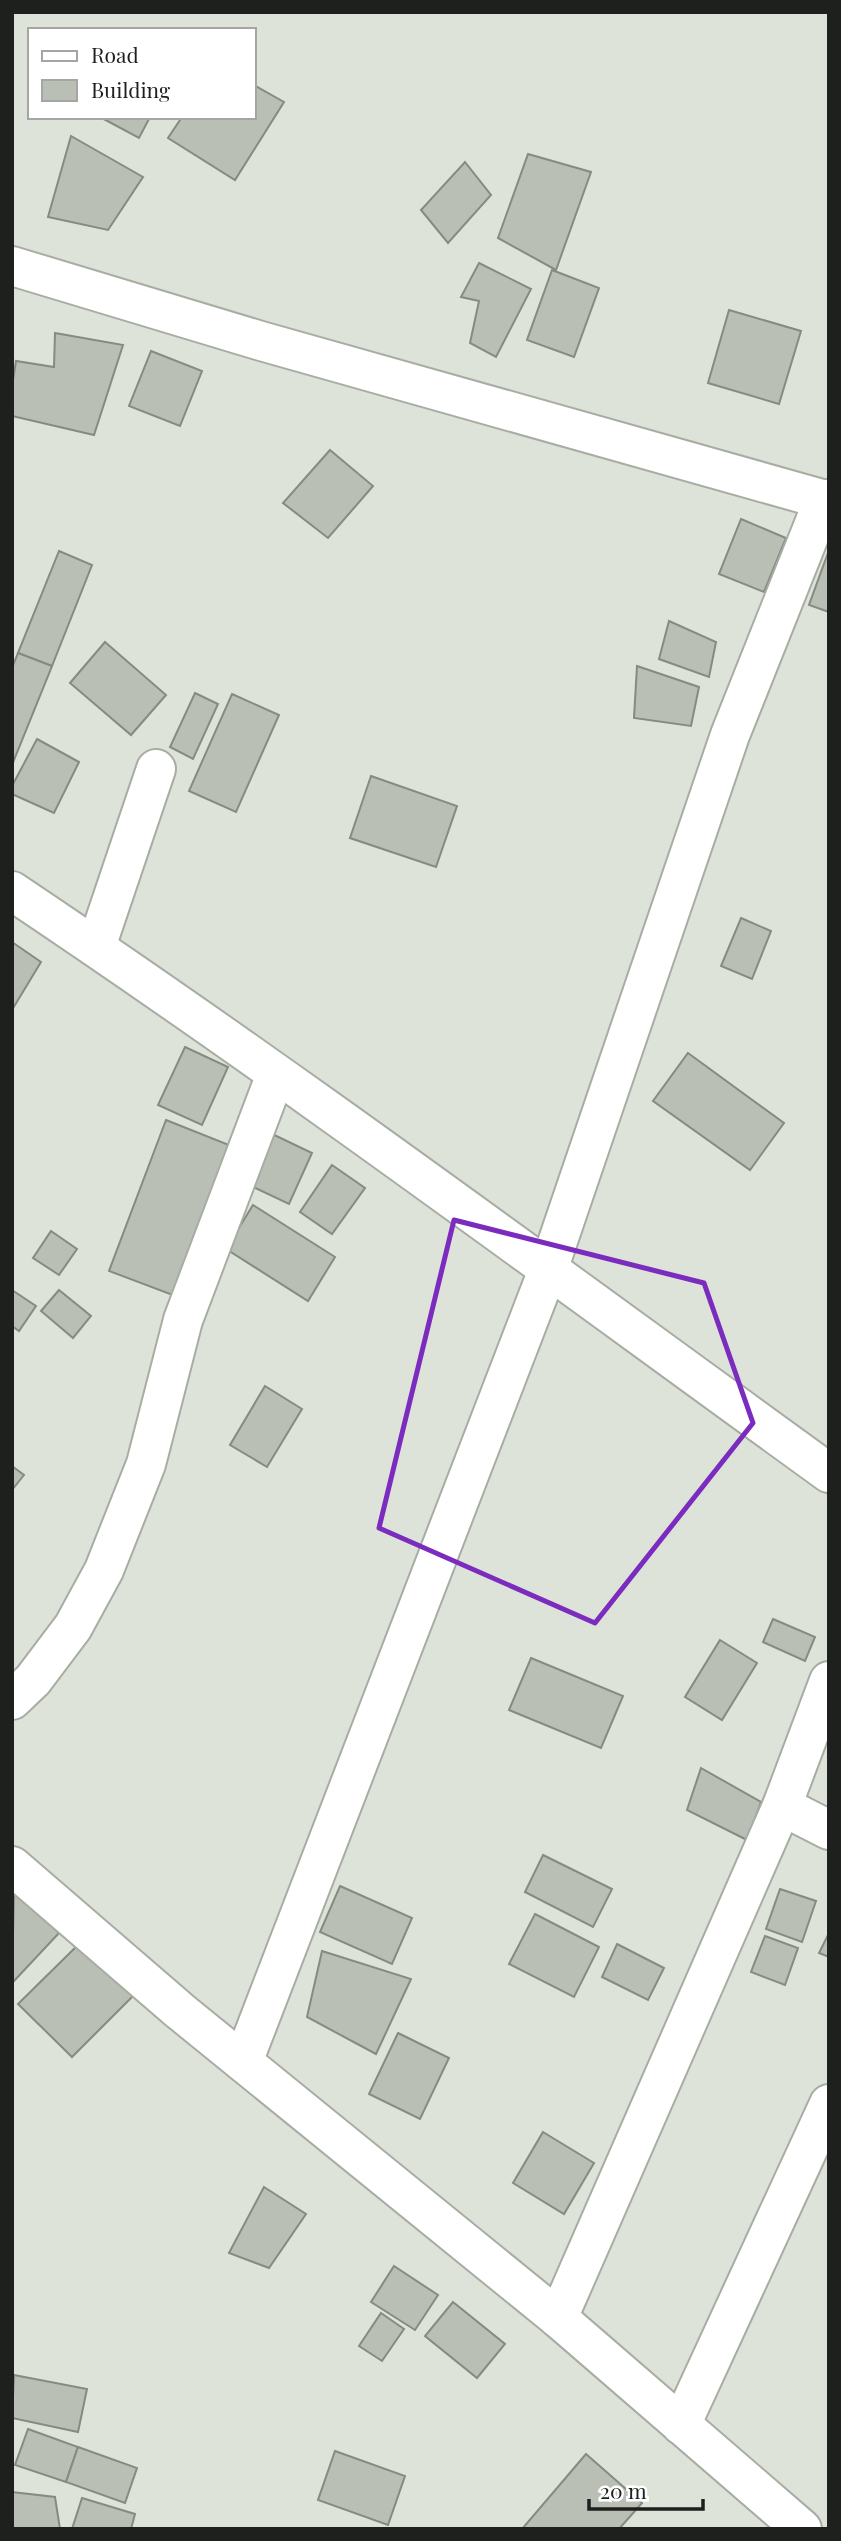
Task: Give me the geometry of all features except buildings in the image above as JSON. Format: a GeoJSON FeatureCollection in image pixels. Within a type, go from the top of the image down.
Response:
{"type":"FeatureCollection","features":[{"type":"Feature","properties":{"kind":"street"},"geometry":{"type":"LineString","coordinates":[[12,266],[261,341],[826,500],[730,736],[548,1270],[243,2062]]}},
{"type":"Feature","properties":{"kind":"street"},"geometry":{"type":"LineString","coordinates":[[96,947],[156,769]]}},
{"type":"Feature","properties":{"kind":"street"},"geometry":{"type":"LineString","coordinates":[[12,891],[276,1074],[829,1473]]}},
{"type":"Feature","properties":{"kind":"street"},"geometry":{"type":"LineString","coordinates":[[12,1700],[33,1680],[73,1627],[104,1570],[146,1464],[183,1320],[276,1074]]}},
{"type":"Feature","properties":{"kind":"street"},"geometry":{"type":"LineString","coordinates":[[558,2318],[782,1806],[829,1681]]}},
{"type":"Feature","properties":{"kind":"street"},"geometry":{"type":"LineString","coordinates":[[782,1806],[829,1830]]}},
{"type":"Feature","properties":{"kind":"street"},"geometry":{"type":"LineString","coordinates":[[12,1866],[243,2062],[558,2318],[802,2529]]}},
{"type":"Feature","properties":{"kind":"street"},"geometry":{"type":"LineString","coordinates":[[681,2425],[829,2104]]}},
{"type":"Feature","properties":{"kind":"street"},"geometry":{"type":"LineString","coordinates":[[820,2529],[829,2516]]}},
{"type":"Feature","properties":{"kind":"highlighted area"},"geometry":{"type":"Polygon","coordinates":[[[454,1220],[704,1283],[753,1423],[595,1623],[379,1528],[454,1220]]]}}]}
